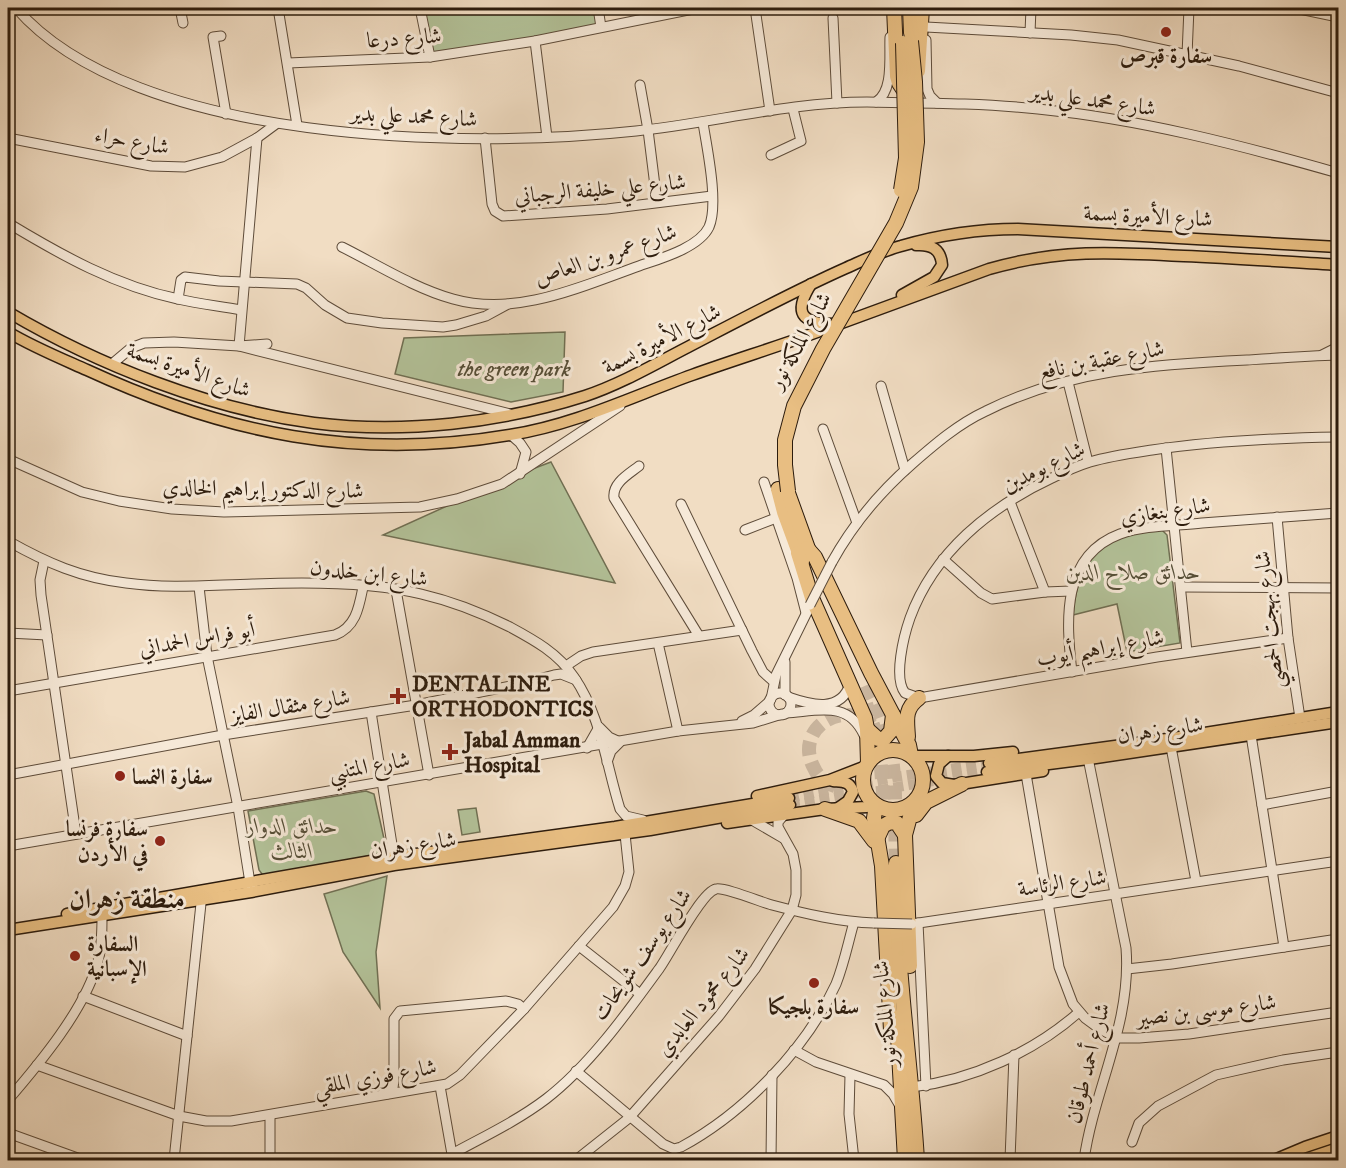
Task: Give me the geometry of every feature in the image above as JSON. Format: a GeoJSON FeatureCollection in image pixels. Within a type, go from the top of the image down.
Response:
{"type":"FeatureCollection","features":[{"type":"Feature","properties":{"kind":"highway"},"geometry":{"type":"LineString","coordinates":[[893,8],[903,39],[897,76],[899,83],[909,85],[919,68],[922,15]]}},
{"type":"Feature","properties":{"kind":"highway","name":"شارع الملكة نور"},"geometry":{"type":"LineString","coordinates":[[803,550],[783,490],[789,419],[823,350],[896,223],[911,187],[917,142],[903,39],[902,8]]}},
{"type":"Feature","properties":{"kind":"highway","name":"شارع الملكة نور"},"geometry":{"type":"LineString","coordinates":[[903,39],[910,8]]}},
{"type":"Feature","properties":{"kind":"highway"},"geometry":{"type":"LineString","coordinates":[[803,550],[812,598],[859,686],[867,735],[867,764],[863,776],[863,786],[867,796],[875,804],[891,810],[907,807],[916,800]]}},
{"type":"Feature","properties":{"kind":"highway"},"geometry":{"type":"LineString","coordinates":[[803,550],[815,557],[910,751],[919,763],[924,781],[916,800],[905,841],[914,1036],[913,1051],[904,1058],[895,1048],[892,1034],[878,844],[874,818],[875,804]]}},
{"type":"Feature","properties":{"kind":"highway"},"geometry":{"type":"LineString","coordinates":[[910,751],[908,711],[919,698]]}},
{"type":"Feature","properties":{"kind":"highway"},"geometry":{"type":"LineString","coordinates":[[867,735],[884,739],[891,731],[893,715]]}},
{"type":"Feature","properties":{"kind":"highway"},"geometry":{"type":"LineString","coordinates":[[867,764],[883,751],[910,751]]}},
{"type":"Feature","properties":{"kind":"highway"},"geometry":{"type":"LineString","coordinates":[[905,841],[918,810],[933,797],[958,784]]}},
{"type":"Feature","properties":{"kind":"highway"},"geometry":{"type":"LineString","coordinates":[[832,808],[860,821],[878,844]]}},
{"type":"Feature","properties":{"kind":"highway"},"geometry":{"type":"LineString","coordinates":[[878,844],[883,826],[890,822],[897,823],[905,841]]}},
{"type":"Feature","properties":{"kind":"highway","name":"شارع الملكة نور"},"geometry":{"type":"LineString","coordinates":[[892,863],[904,1058],[900,1072],[905,1161]]}},
{"type":"Feature","properties":{"kind":"highway","name":"شارع الملكة نور"},"geometry":{"type":"LineString","coordinates":[[904,1058],[919,1087],[917,1161]]}},
{"type":"Feature","properties":{"kind":"main road","name":"شارع الأميرة بسمة"},"geometry":{"type":"LineString","coordinates":[[8,312],[37,329],[112,364],[221,404],[314,423],[417,425],[454,423],[510,414],[566,402],[600,390],[811,284],[899,246],[961,233],[1018,229],[1338,247]]}},
{"type":"Feature","properties":{"kind":"main road"},"geometry":{"type":"LineString","coordinates":[[876,310],[934,277],[941,269],[941,257],[936,249],[922,245],[899,246]]}},
{"type":"Feature","properties":{"kind":"main road","name":"شارع الأميرة بسمة"},"geometry":{"type":"LineString","coordinates":[[8,332],[104,378],[162,402],[232,424],[277,435],[327,442],[414,445],[464,442],[511,435],[572,421],[684,378],[989,269],[1030,258],[1112,252],[1338,265]]}},
{"type":"Feature","properties":{"kind":"main road"},"geometry":{"type":"LineString","coordinates":[[811,284],[802,305],[806,318],[817,323],[836,324]]}},
{"type":"Feature","properties":{"kind":"main road","name":"شارع زهران"},"geometry":{"type":"LineString","coordinates":[[1338,712],[988,767],[1092,761],[1338,722]]}},
{"type":"Feature","properties":{"kind":"main road"},"geometry":{"type":"LineString","coordinates":[[910,751],[948,756],[993,755],[1094,744],[1105,748]]}},
{"type":"Feature","properties":{"kind":"main road"},"geometry":{"type":"LineString","coordinates":[[948,756],[939,764],[936,776],[942,783],[958,784],[1092,761]]}},
{"type":"Feature","properties":{"kind":"main road"},"geometry":{"type":"LineString","coordinates":[[670,818],[695,809],[830,780],[867,764]]}},
{"type":"Feature","properties":{"kind":"main road"},"geometry":{"type":"LineString","coordinates":[[830,780],[847,783],[852,789],[851,798],[832,808]]}},
{"type":"Feature","properties":{"kind":"main road"},"geometry":{"type":"LineString","coordinates":[[916,800],[958,784]]}},
{"type":"Feature","properties":{"kind":"main road"},"geometry":{"type":"LineString","coordinates":[[649,826],[670,831],[752,820],[787,806],[832,808],[875,804]]}},
{"type":"Feature","properties":{"kind":"main road","name":"شارع زهران"},"geometry":{"type":"LineString","coordinates":[[251,887],[394,857],[649,826],[787,806]]}},
{"type":"Feature","properties":{"kind":"main road","name":"شارع زهران"},"geometry":{"type":"LineString","coordinates":[[8,924],[394,865],[626,834],[670,818],[787,806]]}},
{"type":"Feature","properties":{"kind":"main road","name":"شارع زهران"},"geometry":{"type":"LineString","coordinates":[[8,930],[102,915],[202,895]]}},
{"type":"Feature","properties":{"kind":"main road"},"geometry":{"type":"LineString","coordinates":[[1274,1161],[1292,1151],[1338,1136]]}},
{"type":"Feature","properties":{"kind":"main road"},"geometry":{"type":"LineString","coordinates":[[1302,1161],[1338,1148]]}},
{"type":"Feature","properties":{"kind":"street","name":"شارع محمد علي بدير"},"geometry":{"type":"LineString","coordinates":[[16,8],[41,33],[108,74],[171,98],[226,114],[276,124],[388,134],[485,138],[547,137],[648,130],[770,111],[837,104],[937,104],[1035,108],[1201,136],[1338,173]]}},
{"type":"Feature","properties":{"kind":"street"},"geometry":{"type":"LineString","coordinates":[[180,8],[183,23]]}},
{"type":"Feature","properties":{"kind":"street"},"geometry":{"type":"LineString","coordinates":[[278,8],[297,125]]}},
{"type":"Feature","properties":{"kind":"street"},"geometry":{"type":"LineString","coordinates":[[420,8],[430,57]]}},
{"type":"Feature","properties":{"kind":"street"},"geometry":{"type":"LineString","coordinates":[[598,8],[601,27]]}},
{"type":"Feature","properties":{"kind":"street","name":"شارع درعا"},"geometry":{"type":"LineString","coordinates":[[288,63],[430,57],[535,41],[698,8]]}},
{"type":"Feature","properties":{"kind":"street"},"geometry":{"type":"LineString","coordinates":[[755,8],[770,111]]}},
{"type":"Feature","properties":{"kind":"street"},"geometry":{"type":"LineString","coordinates":[[876,103],[882,99],[887,86],[893,8]]}},
{"type":"Feature","properties":{"kind":"street"},"geometry":{"type":"LineString","coordinates":[[1030,8],[1030,33]]}},
{"type":"Feature","properties":{"kind":"street"},"geometry":{"type":"LineString","coordinates":[[1187,55],[1189,8]]}},
{"type":"Feature","properties":{"kind":"street"},"geometry":{"type":"LineString","coordinates":[[1295,8],[1338,17]]}},
{"type":"Feature","properties":{"kind":"street"},"geometry":{"type":"LineString","coordinates":[[937,104],[927,89],[922,15],[1030,33],[1118,40],[1239,66],[1338,93]]}},
{"type":"Feature","properties":{"kind":"street"},"geometry":{"type":"LineString","coordinates":[[833,18],[837,104]]}},
{"type":"Feature","properties":{"kind":"street"},"geometry":{"type":"LineString","coordinates":[[221,36],[213,37],[226,114]]}},
{"type":"Feature","properties":{"kind":"street"},"geometry":{"type":"LineString","coordinates":[[535,41],[547,137]]}},
{"type":"Feature","properties":{"kind":"street"},"geometry":{"type":"LineString","coordinates":[[640,85],[657,202]]}},
{"type":"Feature","properties":{"kind":"street"},"geometry":{"type":"LineString","coordinates":[[771,155],[801,141],[793,109]]}},
{"type":"Feature","properties":{"kind":"street","name":"شارع عمرو بن العاص"},"geometry":{"type":"LineString","coordinates":[[342,247],[399,277],[443,296],[466,302],[508,304],[561,294],[690,246],[702,236],[710,224],[712,196],[703,123]]}},
{"type":"Feature","properties":{"kind":"street","name":"شارع حراء"},"geometry":{"type":"LineString","coordinates":[[8,138],[168,168],[185,167],[210,161],[234,151],[276,124]]}},
{"type":"Feature","properties":{"kind":"street"},"geometry":{"type":"LineString","coordinates":[[238,346],[256,138]]}},
{"type":"Feature","properties":{"kind":"street","name":"شارع علي خليفة الرجباني"},"geometry":{"type":"LineString","coordinates":[[485,138],[492,204],[495,211],[503,216],[587,210],[712,196]]}},
{"type":"Feature","properties":{"kind":"street"},"geometry":{"type":"LineString","coordinates":[[8,223],[64,256],[99,273],[178,299],[241,310]]}},
{"type":"Feature","properties":{"kind":"street"},"geometry":{"type":"LineString","coordinates":[[178,299],[180,282],[185,277],[301,286],[330,309],[347,318],[427,326],[450,326],[486,316],[508,304]]}},
{"type":"Feature","properties":{"kind":"street"},"geometry":{"type":"LineString","coordinates":[[112,364],[131,348],[144,342],[238,346],[267,344]]}},
{"type":"Feature","properties":{"kind":"street"},"geometry":{"type":"LineString","coordinates":[[238,346],[510,414]]}},
{"type":"Feature","properties":{"kind":"street"},"geometry":{"type":"LineString","coordinates":[[1320,356],[1338,347]]}},
{"type":"Feature","properties":{"kind":"street","name":"شارع عقبة بن نافع"},"geometry":{"type":"LineString","coordinates":[[770,700],[773,681],[808,609],[832,562],[857,523],[879,496],[905,470],[943,437],[986,411],[1030,393],[1115,371],[1168,363],[1338,355]]}},
{"type":"Feature","properties":{"kind":"street"},"geometry":{"type":"LineString","coordinates":[[1068,382],[1088,462]]}},
{"type":"Feature","properties":{"kind":"street"},"geometry":{"type":"LineString","coordinates":[[881,386],[905,470]]}},
{"type":"Feature","properties":{"kind":"street","name":"شارع الدكتور إبراهيم الخالدي"},"geometry":{"type":"LineString","coordinates":[[8,459],[66,486],[101,497],[156,507],[224,512],[420,507],[444,503],[502,484],[631,400]]}},
{"type":"Feature","properties":{"kind":"street"},"geometry":{"type":"LineString","coordinates":[[823,429],[857,523]]}},
{"type":"Feature","properties":{"kind":"street"},"geometry":{"type":"LineString","coordinates":[[511,435],[526,452],[520,474]]}},
{"type":"Feature","properties":{"kind":"street","name":"شارع بومدين"},"geometry":{"type":"LineString","coordinates":[[919,698],[905,693],[901,686],[904,639],[918,600],[943,559],[972,528],[1010,502],[1043,482],[1088,462],[1166,448],[1266,438],[1338,437]]}},
{"type":"Feature","properties":{"kind":"street"},"geometry":{"type":"LineString","coordinates":[[1166,448],[1187,652]]}},
{"type":"Feature","properties":{"kind":"street"},"geometry":{"type":"LineString","coordinates":[[639,466],[616,485],[614,498],[699,636]]}},
{"type":"Feature","properties":{"kind":"street"},"geometry":{"type":"LineString","coordinates":[[764,482],[808,609]]}},
{"type":"Feature","properties":{"kind":"street"},"geometry":{"type":"LineString","coordinates":[[1010,502],[1045,592]]}},
{"type":"Feature","properties":{"kind":"street"},"geometry":{"type":"LineString","coordinates":[[681,504],[760,666],[773,681]]}},
{"type":"Feature","properties":{"kind":"street","name":"شارع بنغازي"},"geometry":{"type":"LineString","coordinates":[[1072,672],[1067,627],[1071,591],[1082,565],[1101,544],[1128,532],[1173,526],[1338,513]]}},
{"type":"Feature","properties":{"kind":"street","name":"شارع بهجت الحمصي"},"geometry":{"type":"LineString","coordinates":[[1277,517],[1287,638],[1300,718]]}},
{"type":"Feature","properties":{"kind":"street"},"geometry":{"type":"LineString","coordinates":[[745,530],[776,518]]}},
{"type":"Feature","properties":{"kind":"street","name":"شارع ابن خلدون"},"geometry":{"type":"LineString","coordinates":[[8,541],[44,561],[83,575],[124,583],[199,587],[284,583],[396,590],[421,594],[494,619],[543,646],[566,666],[576,680],[599,727],[622,813],[628,818],[649,826]]}},
{"type":"Feature","properties":{"kind":"street"},"geometry":{"type":"LineString","coordinates":[[943,559],[981,593],[992,599],[1071,591]]}},
{"type":"Feature","properties":{"kind":"street"},"geometry":{"type":"LineString","coordinates":[[44,561],[40,588],[76,834]]}},
{"type":"Feature","properties":{"kind":"street"},"geometry":{"type":"LineString","coordinates":[[199,587],[207,656],[238,807],[251,887]]}},
{"type":"Feature","properties":{"kind":"street","name":"أبو فراس الحمداني"},"geometry":{"type":"LineString","coordinates":[[8,690],[54,684],[345,631],[358,612],[363,587]]}},
{"type":"Feature","properties":{"kind":"street"},"geometry":{"type":"LineString","coordinates":[[1181,588],[1338,588]]}},
{"type":"Feature","properties":{"kind":"street"},"geometry":{"type":"LineString","coordinates":[[396,590],[429,775]]}},
{"type":"Feature","properties":{"kind":"street"},"geometry":{"type":"LineString","coordinates":[[566,666],[586,653],[742,630]]}},
{"type":"Feature","properties":{"kind":"street"},"geometry":{"type":"LineString","coordinates":[[8,633],[47,635]]}},
{"type":"Feature","properties":{"kind":"street","name":"شارع إبراهيم أيوب"},"geometry":{"type":"LineString","coordinates":[[919,698],[1187,652],[1287,638]]}},
{"type":"Feature","properties":{"kind":"street"},"geometry":{"type":"LineString","coordinates":[[658,643],[678,731]]}},
{"type":"Feature","properties":{"kind":"street","name":"شارع عقبة بن نافع"},"geometry":{"type":"LineString","coordinates":[[785,660],[787,696]]}},
{"type":"Feature","properties":{"kind":"street","name":"شارع مثقال الفايز"},"geometry":{"type":"LineString","coordinates":[[8,775],[223,735],[416,705],[516,686],[554,675],[564,675],[576,680]]}},
{"type":"Feature","properties":{"kind":"street"},"geometry":{"type":"LineString","coordinates":[[787,696],[791,706],[784,714],[774,712],[770,707],[770,700],[777,694],[787,696],[808,702],[835,703],[859,686]]}},
{"type":"Feature","properties":{"kind":"street","name":"شارع المتنبي"},"geometry":{"type":"LineString","coordinates":[[737,723],[754,715],[770,700]]}},
{"type":"Feature","properties":{"kind":"street","name":"شارع المتنبي"},"geometry":{"type":"LineString","coordinates":[[8,846],[678,731],[766,720],[784,714],[841,711],[857,722],[867,735]]}},
{"type":"Feature","properties":{"kind":"street"},"geometry":{"type":"LineString","coordinates":[[371,712],[394,857]]}},
{"type":"Feature","properties":{"kind":"street"},"geometry":{"type":"LineString","coordinates":[[587,748],[599,727],[609,737],[620,741],[611,751],[607,762]]}},
{"type":"Feature","properties":{"kind":"street"},"geometry":{"type":"LineString","coordinates":[[1251,735],[1284,947]]}},
{"type":"Feature","properties":{"kind":"street"},"geometry":{"type":"LineString","coordinates":[[1171,747],[1196,881]]}},
{"type":"Feature","properties":{"kind":"street","name":"شارع أحمد طوقان"},"geometry":{"type":"LineString","coordinates":[[1084,1161],[1093,1116],[1117,1038],[1127,969],[1126,948],[1114,894],[1092,761]]}},
{"type":"Feature","properties":{"kind":"street","name":"شارع موسى بن نصير"},"geometry":{"type":"LineString","coordinates":[[1026,774],[1059,967],[1069,996],[1079,1012],[1100,1029],[1117,1038],[1139,1038],[1189,1034],[1338,1012]]}},
{"type":"Feature","properties":{"kind":"street"},"geometry":{"type":"LineString","coordinates":[[1262,805],[1338,791]]}},
{"type":"Feature","properties":{"kind":"street","name":"شارع محمود العابدي"},"geometry":{"type":"LineString","coordinates":[[576,1161],[629,1118],[732,1001],[763,958],[792,909],[796,895],[794,854],[783,838],[778,824],[787,806]]}},
{"type":"Feature","properties":{"kind":"street"},"geometry":{"type":"LineString","coordinates":[[752,820],[783,838]]}},
{"type":"Feature","properties":{"kind":"street","name":"شارع فوزي الملقي"},"geometry":{"type":"LineString","coordinates":[[37,1065],[179,1116],[215,1122],[440,1086],[460,1076],[524,1010],[613,907],[625,886],[629,865],[626,834]]}},
{"type":"Feature","properties":{"kind":"street","name":"شارع الرئاسة"},"geometry":{"type":"LineString","coordinates":[[792,909],[854,922],[915,923],[1338,861]]}},
{"type":"Feature","properties":{"kind":"street","name":"شارع يوسف شويحات"},"geometry":{"type":"LineString","coordinates":[[452,1157],[544,1100],[576,1071],[621,1020],[670,954],[701,901],[710,891],[721,889],[792,909]]}},
{"type":"Feature","properties":{"kind":"street"},"geometry":{"type":"LineString","coordinates":[[174,1161],[202,895]]}},
{"type":"Feature","properties":{"kind":"street"},"geometry":{"type":"LineString","coordinates":[[8,1100],[37,1065],[83,996],[98,963],[102,915]]}},
{"type":"Feature","properties":{"kind":"street"},"geometry":{"type":"LineString","coordinates":[[576,1071],[629,1118],[668,1148],[681,1147],[733,1113],[794,1050],[835,986],[854,922]]}},
{"type":"Feature","properties":{"kind":"street"},"geometry":{"type":"LineString","coordinates":[[915,923],[919,1087],[950,1082],[1014,1055],[1050,1034],[1079,1012]]}},
{"type":"Feature","properties":{"kind":"street"},"geometry":{"type":"LineString","coordinates":[[1127,969],[1338,939]]}},
{"type":"Feature","properties":{"kind":"street"},"geometry":{"type":"LineString","coordinates":[[579,946],[640,994]]}},
{"type":"Feature","properties":{"kind":"street"},"geometry":{"type":"LineString","coordinates":[[83,996],[187,1036]]}},
{"type":"Feature","properties":{"kind":"street"},"geometry":{"type":"LineString","coordinates":[[387,1094],[393,1088],[394,1019],[400,1011],[506,1001],[518,1004],[524,1010]]}},
{"type":"Feature","properties":{"kind":"street"},"geometry":{"type":"LineString","coordinates":[[794,1050],[816,1062],[884,1085],[896,1098],[902,1111]]}},
{"type":"Feature","properties":{"kind":"street"},"geometry":{"type":"LineString","coordinates":[[1132,1142],[1137,1127],[1148,1114],[1178,1094],[1216,1075],[1283,1060],[1338,1052]]}},
{"type":"Feature","properties":{"kind":"street"},"geometry":{"type":"LineString","coordinates":[[1010,1161],[1014,1055]]}},
{"type":"Feature","properties":{"kind":"street"},"geometry":{"type":"LineString","coordinates":[[884,1085],[894,1082],[900,1072]]}},
{"type":"Feature","properties":{"kind":"street"},"geometry":{"type":"LineString","coordinates":[[771,1161],[772,1075]]}},
{"type":"Feature","properties":{"kind":"street"},"geometry":{"type":"LineString","coordinates":[[850,1075],[849,1114],[854,1161]]}},
{"type":"Feature","properties":{"kind":"street"},"geometry":{"type":"LineString","coordinates":[[440,1086],[452,1157]]}},
{"type":"Feature","properties":{"kind":"street"},"geometry":{"type":"LineString","coordinates":[[270,1114],[270,1161]]}},
{"type":"Feature","properties":{"kind":"street"},"geometry":{"type":"LineString","coordinates":[[8,1132],[83,1161]]}},
{"type":"Feature","properties":{"kind":"green space"},"geometry":{"type":"Polygon","coordinates":[[[420,8],[597,8],[600,26],[536,38],[429,53],[420,8]]]}},
{"type":"Feature","properties":{"kind":"green space","name":"the green park"},"geometry":{"type":"Polygon","coordinates":[[[565,332],[563,392],[511,402],[395,374],[404,338],[565,332]]]}},
{"type":"Feature","properties":{"kind":"green space"},"geometry":{"type":"Polygon","coordinates":[[[551,462],[615,583],[383,535],[511,477],[551,462]]]}},
{"type":"Feature","properties":{"kind":"green space","name":"حدائق صلاح الدين"},"geometry":{"type":"Polygon","coordinates":[[[1162,530],[1167,535],[1180,643],[1127,652],[1117,604],[1073,615],[1077,589],[1086,566],[1102,548],[1112,541],[1134,533],[1162,530]]]}},
{"type":"Feature","properties":{"kind":"green space","name":"حدائق الدوار الثالث"},"geometry":{"type":"Polygon","coordinates":[[[366,791],[374,794],[387,852],[265,878],[259,870],[248,811],[366,791]]]}},
{"type":"Feature","properties":{"kind":"green space"},"geometry":{"type":"Polygon","coordinates":[[[476,808],[480,832],[462,835],[458,810],[476,808]]]}},
{"type":"Feature","properties":{"kind":"green space"},"geometry":{"type":"Polygon","coordinates":[[[387,876],[376,952],[380,1008],[343,952],[324,894],[387,876]]]}},
{"type":"Feature","properties":{"kind":"tunnel"},"geometry":{"type":"LineString","coordinates":[[867,685],[883,722],[892,761],[896,863]]}},
{"type":"Feature","properties":{"kind":"tunnel"},"geometry":{"type":"LineString","coordinates":[[866,704],[879,743],[886,829]]}},
{"type":"Feature","properties":{"kind":"tunnel"},"geometry":{"type":"LineString","coordinates":[[835,786],[822,779],[814,768],[809,754],[810,741],[815,730],[835,716],[860,717],[872,725]]}},
{"type":"Feature","properties":{"kind":"tunnel"},"geometry":{"type":"LineString","coordinates":[[789,798],[895,777],[989,763]]}},
{"type":"Feature","properties":{"kind":"tunnel"},"geometry":{"type":"LineString","coordinates":[[790,805],[987,772]]}},
{"type":"Feature","properties":{"kind":"place","name":"سفارة قبرص"},"geometry":{"type":"Point","coordinates":[1166,32]}},
{"type":"Feature","properties":{"kind":"place","name":"DENTALINE ORTHODONTICS"},"geometry":{"type":"Point","coordinates":[398,696]}},
{"type":"Feature","properties":{"kind":"place","name":"Jabal Amman Hospital"},"geometry":{"type":"Point","coordinates":[450,752]}},
{"type":"Feature","properties":{"kind":"place","name":"سفارة النمسا"},"geometry":{"type":"Point","coordinates":[120,776]}},
{"type":"Feature","properties":{"kind":"place","name":"سفارة فرنسا في الأردن"},"geometry":{"type":"Point","coordinates":[160,841]}},
{"type":"Feature","properties":{"kind":"place","name":"السفارة الإسبانية"},"geometry":{"type":"Point","coordinates":[75,956]}},
{"type":"Feature","properties":{"kind":"place","name":"سفارة بلجيكا"},"geometry":{"type":"Point","coordinates":[814,983]}},
{"type":"Feature","properties":{"kind":"district","name":"منطقة زهران"},"geometry":{"type":"Point","coordinates":[127,898]}}]}
